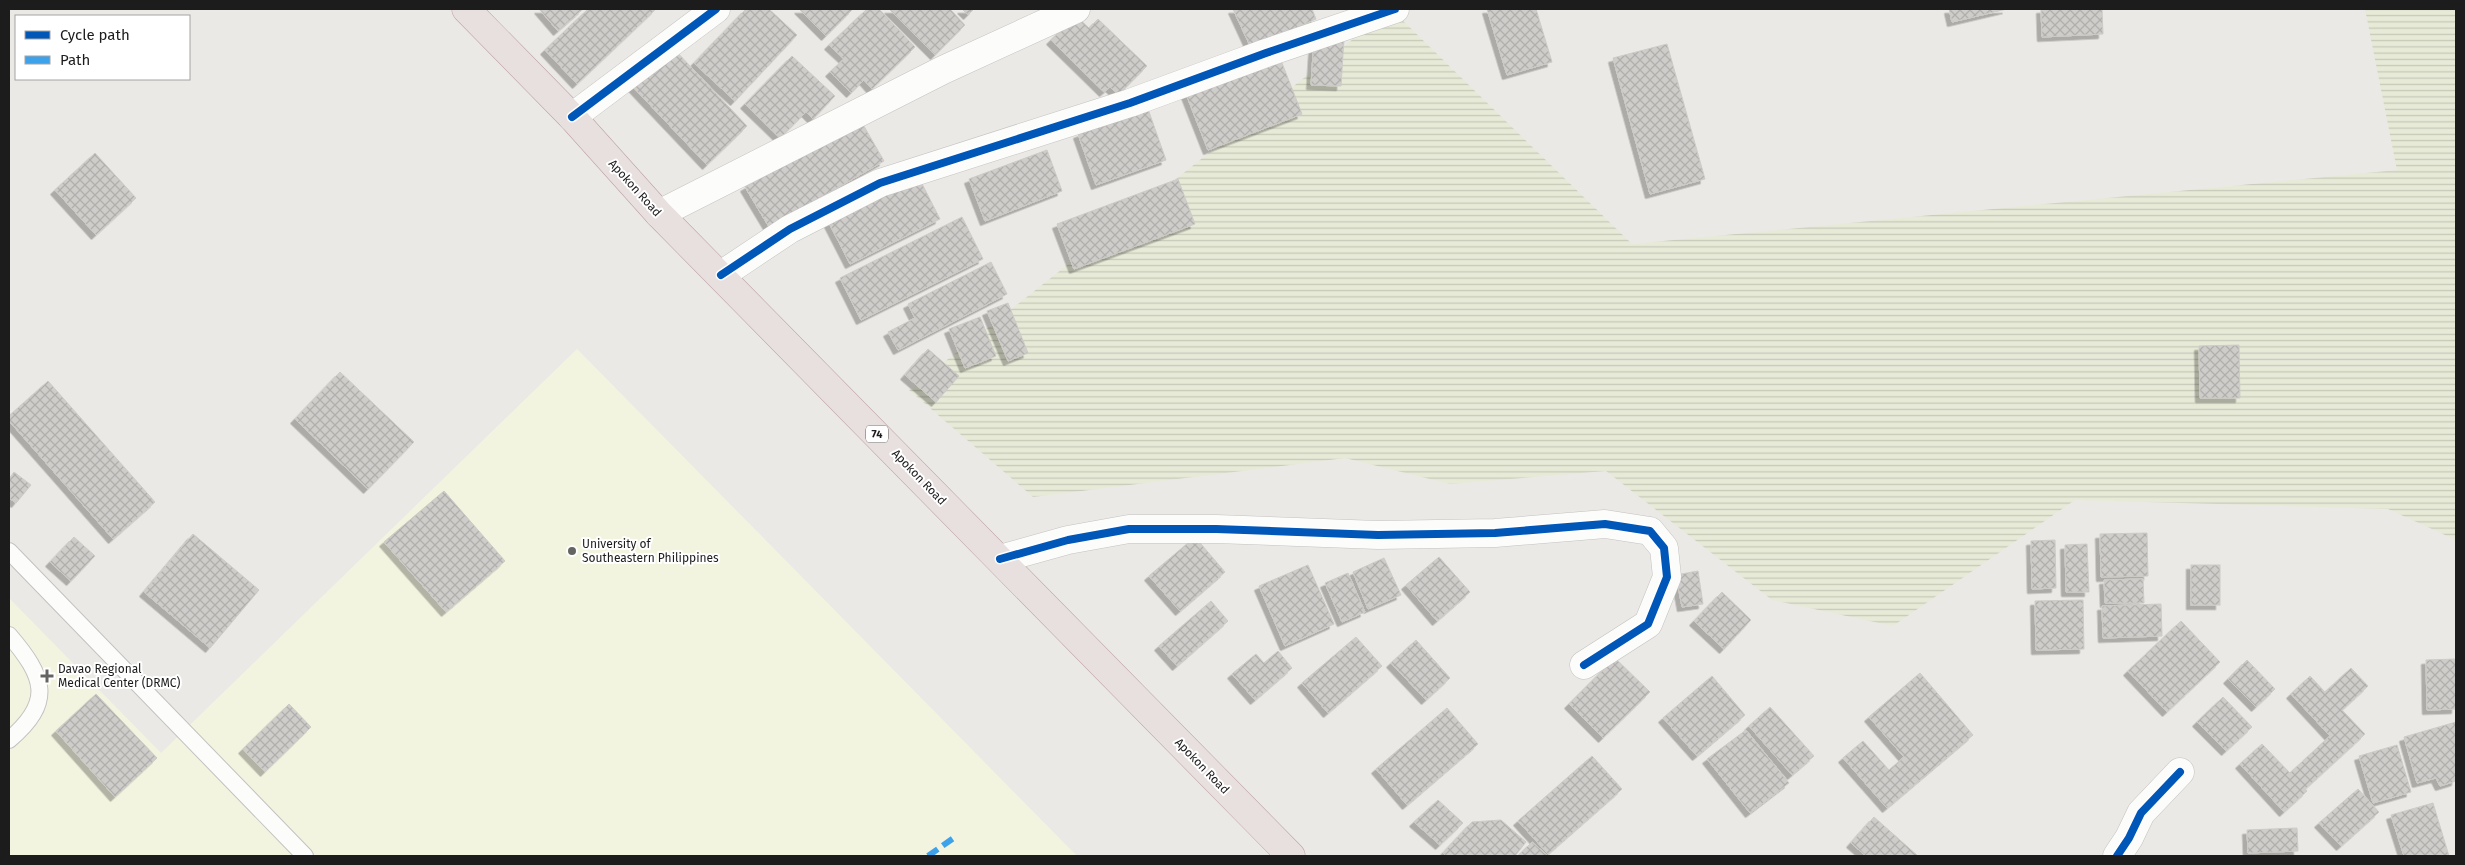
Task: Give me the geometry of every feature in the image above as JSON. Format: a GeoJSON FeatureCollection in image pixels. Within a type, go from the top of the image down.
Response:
{"type":"FeatureCollection","features":[{"type":"Feature","properties":{"kind":"highway","name":"Apokon Road"},"geometry":{"type":"LineString","coordinates":[[466,9],[572,117],[659,214],[1291,856]]}},
{"type":"Feature","properties":{"kind":"street"},"geometry":{"type":"LineString","coordinates":[[572,117],[716,9]]}},
{"type":"Feature","properties":{"kind":"street"},"geometry":{"type":"LineString","coordinates":[[659,214],[943,70],[1076,9]]}},
{"type":"Feature","properties":{"kind":"street"},"geometry":{"type":"LineString","coordinates":[[721,275],[790,229],[880,183],[1130,102],[1396,9]]}},
{"type":"Feature","properties":{"kind":"street"},"geometry":{"type":"LineString","coordinates":[[1000,559],[1068,540],[1129,529],[1216,529],[1378,535],[1495,533],[1605,524],[1650,531],[1664,548],[1667,577],[1648,624],[1584,665]]}},
{"type":"Feature","properties":{"kind":"street"},"geometry":{"type":"LineString","coordinates":[[2117,856],[2129,838],[2141,813],[2180,772]]}},
{"type":"Feature","properties":{"kind":"lane"},"geometry":{"type":"LineString","coordinates":[[9,551],[305,856]]}},
{"type":"Feature","properties":{"kind":"lane"},"geometry":{"type":"LineString","coordinates":[[9,635],[33,668],[41,692],[34,714],[9,740]]}},
{"type":"Feature","properties":{"kind":"shaded area"},"geometry":{"type":"Polygon","coordinates":[[[1391,9],[1632,244],[2397,170],[2365,9],[2456,9],[2456,540],[2388,509],[2075,500],[1893,626],[1772,600],[1606,471],[1450,484],[1345,458],[1033,497],[909,390],[1391,9]]]}},
{"type":"Feature","properties":{"kind":"shaded area","name":"University of Southeastern Philippines"},"geometry":{"type":"Polygon","coordinates":[[[577,349],[1077,856],[9,856],[9,598],[161,753],[577,349]]]}},
{"type":"Feature","properties":{"kind":"building"},"geometry":{"type":"Polygon","coordinates":[[[539,9],[583,9],[558,31],[539,9]]]}},
{"type":"Feature","properties":{"kind":"building"},"geometry":{"type":"Polygon","coordinates":[[[588,9],[656,9],[577,84],[545,50],[588,9]]]}},
{"type":"Feature","properties":{"kind":"building"},"geometry":{"type":"Polygon","coordinates":[[[746,9],[769,9],[797,35],[735,101],[694,63],[746,9]]]}},
{"type":"Feature","properties":{"kind":"building"},"geometry":{"type":"Polygon","coordinates":[[[799,9],[853,9],[826,36],[799,9]]]}},
{"type":"Feature","properties":{"kind":"building"},"geometry":{"type":"Polygon","coordinates":[[[867,9],[879,9],[915,47],[872,89],[864,80],[851,93],[830,72],[844,59],[829,45],[867,9]]]}},
{"type":"Feature","properties":{"kind":"building"},"geometry":{"type":"Polygon","coordinates":[[[889,9],[950,9],[965,25],[935,55],[889,9]]]}},
{"type":"Feature","properties":{"kind":"building"},"geometry":{"type":"Polygon","coordinates":[[[962,9],[974,9],[968,15],[962,9]]]}},
{"type":"Feature","properties":{"kind":"building"},"geometry":{"type":"Polygon","coordinates":[[[1233,9],[1312,9],[1316,19],[1251,48],[1233,9]]]}},
{"type":"Feature","properties":{"kind":"building"},"geometry":{"type":"Polygon","coordinates":[[[1487,9],[1536,9],[1552,62],[1507,75],[1487,9]]]}},
{"type":"Feature","properties":{"kind":"building"},"geometry":{"type":"Polygon","coordinates":[[[1949,9],[2007,9],[1952,22],[1949,9]]]}},
{"type":"Feature","properties":{"kind":"building"},"geometry":{"type":"Polygon","coordinates":[[[2041,9],[2102,9],[2103,34],[2042,37],[2041,9]]]}},
{"type":"Feature","properties":{"kind":"building"},"geometry":{"type":"Polygon","coordinates":[[[1076,16],[1089,28],[1098,19],[1147,66],[1118,95],[1110,87],[1104,92],[1051,40],[1076,16]]]}},
{"type":"Feature","properties":{"kind":"building"},"geometry":{"type":"Polygon","coordinates":[[[1314,38],[1344,39],[1341,86],[1311,85],[1314,38]]]}},
{"type":"Feature","properties":{"kind":"building"},"geometry":{"type":"Polygon","coordinates":[[[1667,44],[1705,179],[1650,194],[1613,58],[1667,44]]]}},
{"type":"Feature","properties":{"kind":"building"},"geometry":{"type":"Polygon","coordinates":[[[673,48],[747,126],[707,165],[632,86],[673,48]]]}},
{"type":"Feature","properties":{"kind":"building"},"geometry":{"type":"Polygon","coordinates":[[[792,56],[835,96],[813,119],[806,112],[780,138],[745,104],[792,56]]]}},
{"type":"Feature","properties":{"kind":"building"},"geometry":{"type":"Polygon","coordinates":[[[1280,58],[1302,114],[1208,150],[1186,94],[1280,58]]]}},
{"type":"Feature","properties":{"kind":"building"},"geometry":{"type":"Polygon","coordinates":[[[1148,109],[1166,160],[1096,185],[1078,134],[1148,109]]]}},
{"type":"Feature","properties":{"kind":"building"},"geometry":{"type":"Polygon","coordinates":[[[861,121],[884,161],[769,227],[745,187],[861,121]]]}},
{"type":"Feature","properties":{"kind":"building"},"geometry":{"type":"Polygon","coordinates":[[[1047,150],[1062,191],[985,221],[969,179],[1047,150]]]}},
{"type":"Feature","properties":{"kind":"building"},"geometry":{"type":"Polygon","coordinates":[[[95,153],[136,198],[96,235],[55,190],[95,153]]]}},
{"type":"Feature","properties":{"kind":"building"},"geometry":{"type":"Polygon","coordinates":[[[917,174],[940,219],[850,264],[827,219],[917,174]]]}},
{"type":"Feature","properties":{"kind":"building"},"geometry":{"type":"Polygon","coordinates":[[[1178,179],[1195,224],[1074,269],[1057,224],[1178,179]]]}},
{"type":"Feature","properties":{"kind":"building"},"geometry":{"type":"Polygon","coordinates":[[[962,217],[983,259],[861,320],[840,278],[962,217]]]}},
{"type":"Feature","properties":{"kind":"building"},"geometry":{"type":"Polygon","coordinates":[[[991,262],[1007,294],[898,350],[888,332],[915,318],[908,304],[991,262]]]}},
{"type":"Feature","properties":{"kind":"building"},"geometry":{"type":"Polygon","coordinates":[[[1008,303],[1028,353],[1008,361],[987,311],[1008,303]]]}},
{"type":"Feature","properties":{"kind":"building"},"geometry":{"type":"Polygon","coordinates":[[[980,317],[996,356],[965,368],[949,329],[980,317]]]}},
{"type":"Feature","properties":{"kind":"building"},"geometry":{"type":"Polygon","coordinates":[[[2239,345],[2240,398],[2200,398],[2199,346],[2239,345]]]}},
{"type":"Feature","properties":{"kind":"building"},"geometry":{"type":"Polygon","coordinates":[[[928,349],[959,376],[936,402],[905,375],[928,349]]]}},
{"type":"Feature","properties":{"kind":"building"},"geometry":{"type":"Polygon","coordinates":[[[340,372],[414,442],[368,489],[295,419],[340,372]]]}},
{"type":"Feature","properties":{"kind":"building"},"geometry":{"type":"Polygon","coordinates":[[[48,381],[155,502],[113,539],[9,421],[9,416],[48,381]]]}},
{"type":"Feature","properties":{"kind":"building"},"geometry":{"type":"Polygon","coordinates":[[[14,472],[31,485],[16,503],[9,498],[9,479],[14,472]]]}},
{"type":"Feature","properties":{"kind":"building"},"geometry":{"type":"Polygon","coordinates":[[[444,491],[505,561],[446,612],[384,542],[444,491]]]}},
{"type":"Feature","properties":{"kind":"building"},"geometry":{"type":"Polygon","coordinates":[[[2147,533],[2148,576],[2101,577],[2100,534],[2147,533]]]}},
{"type":"Feature","properties":{"kind":"building"},"geometry":{"type":"Polygon","coordinates":[[[193,534],[259,590],[210,648],[144,592],[193,534]]]}},
{"type":"Feature","properties":{"kind":"building"},"geometry":{"type":"Polygon","coordinates":[[[74,537],[95,556],[71,581],[50,562],[74,537]]]}},
{"type":"Feature","properties":{"kind":"building"},"geometry":{"type":"Polygon","coordinates":[[[1195,537],[1225,572],[1180,611],[1149,576],[1195,537]]]}},
{"type":"Feature","properties":{"kind":"building"},"geometry":{"type":"Polygon","coordinates":[[[2055,540],[2056,588],[2032,589],[2031,541],[2055,540]]]}},
{"type":"Feature","properties":{"kind":"building"},"geometry":{"type":"Polygon","coordinates":[[[2087,544],[2089,592],[2066,592],[2065,545],[2087,544]]]}},
{"type":"Feature","properties":{"kind":"building"},"geometry":{"type":"Polygon","coordinates":[[[1439,557],[1470,592],[1437,621],[1406,585],[1439,557]]]}},
{"type":"Feature","properties":{"kind":"building"},"geometry":{"type":"Polygon","coordinates":[[[1384,558],[1401,595],[1368,609],[1353,572],[1384,558]]]}},
{"type":"Feature","properties":{"kind":"building"},"geometry":{"type":"Polygon","coordinates":[[[1308,565],[1334,624],[1285,646],[1259,586],[1308,565]]]}},
{"type":"Feature","properties":{"kind":"building"},"geometry":{"type":"Polygon","coordinates":[[[2191,565],[2220,565],[2220,605],[2191,605],[2191,565]]]}},
{"type":"Feature","properties":{"kind":"building"},"geometry":{"type":"Polygon","coordinates":[[[1698,571],[1703,604],[1682,607],[1676,575],[1698,571]]]}},
{"type":"Feature","properties":{"kind":"building"},"geometry":{"type":"Polygon","coordinates":[[[1348,573],[1365,612],[1342,622],[1325,583],[1348,573]]]}},
{"type":"Feature","properties":{"kind":"building"},"geometry":{"type":"Polygon","coordinates":[[[2143,579],[2144,603],[2105,603],[2104,580],[2143,579]]]}},
{"type":"Feature","properties":{"kind":"building"},"geometry":{"type":"Polygon","coordinates":[[[1722,592],[1751,620],[1724,649],[1694,621],[1722,592]]]}},
{"type":"Feature","properties":{"kind":"building"},"geometry":{"type":"Polygon","coordinates":[[[2083,600],[2084,649],[2036,650],[2035,601],[2083,600]]]}},
{"type":"Feature","properties":{"kind":"building"},"geometry":{"type":"Polygon","coordinates":[[[1211,601],[1228,621],[1177,666],[1159,646],[1211,601]]]}},
{"type":"Feature","properties":{"kind":"building"},"geometry":{"type":"Polygon","coordinates":[[[2161,604],[2162,636],[2103,638],[2102,606],[2161,604]]]}},
{"type":"Feature","properties":{"kind":"building"},"geometry":{"type":"Polygon","coordinates":[[[2181,621],[2220,662],[2167,712],[2128,671],[2181,621]]]}},
{"type":"Feature","properties":{"kind":"building"},"geometry":{"type":"Polygon","coordinates":[[[1356,637],[1382,666],[1328,713],[1302,683],[1356,637]]]}},
{"type":"Feature","properties":{"kind":"building"},"geometry":{"type":"Polygon","coordinates":[[[1416,640],[1450,678],[1426,700],[1391,663],[1416,640]]]}},
{"type":"Feature","properties":{"kind":"building"},"geometry":{"type":"Polygon","coordinates":[[[1278,651],[1292,668],[1255,700],[1232,674],[1256,654],[1264,663],[1278,651]]]}},
{"type":"Feature","properties":{"kind":"building"},"geometry":{"type":"Polygon","coordinates":[[[1615,658],[1650,692],[1603,738],[1569,704],[1615,658]]]}},
{"type":"Feature","properties":{"kind":"building"},"geometry":{"type":"Polygon","coordinates":[[[2456,659],[2456,709],[2427,710],[2426,660],[2456,659]]]}},
{"type":"Feature","properties":{"kind":"building"},"geometry":{"type":"Polygon","coordinates":[[[2247,660],[2275,689],[2256,707],[2228,679],[2247,660]]]}},
{"type":"Feature","properties":{"kind":"building"},"geometry":{"type":"Polygon","coordinates":[[[2351,668],[2368,686],[2342,710],[2365,734],[2305,789],[2307,791],[2284,812],[2240,764],[2262,744],[2290,773],[2330,736],[2291,694],[2310,676],[2325,692],[2351,668]]]}},
{"type":"Feature","properties":{"kind":"building"},"geometry":{"type":"Polygon","coordinates":[[[1920,673],[1973,735],[1887,808],[1843,758],[1863,741],[1889,770],[1904,757],[1869,717],[1920,673]]]}},
{"type":"Feature","properties":{"kind":"building"},"geometry":{"type":"Polygon","coordinates":[[[1712,676],[1745,715],[1697,756],[1663,718],[1712,676]]]}},
{"type":"Feature","properties":{"kind":"building"},"geometry":{"type":"Polygon","coordinates":[[[96,694],[157,758],[115,797],[56,731],[96,694]]]}},
{"type":"Feature","properties":{"kind":"building"},"geometry":{"type":"Polygon","coordinates":[[[2223,697],[2252,727],[2226,751],[2197,722],[2223,697]]]}},
{"type":"Feature","properties":{"kind":"building"},"geometry":{"type":"Polygon","coordinates":[[[289,704],[311,727],[265,772],[243,749],[289,704]]]}},
{"type":"Feature","properties":{"kind":"building"},"geometry":{"type":"Polygon","coordinates":[[[1770,707],[1814,756],[1792,775],[1749,726],[1770,707]]]}},
{"type":"Feature","properties":{"kind":"building"},"geometry":{"type":"Polygon","coordinates":[[[1447,708],[1478,744],[1407,805],[1376,769],[1447,708]]]}},
{"type":"Feature","properties":{"kind":"building"},"geometry":{"type":"Polygon","coordinates":[[[2456,722],[2456,781],[2440,786],[2436,778],[2417,783],[2404,737],[2456,722]]]}},
{"type":"Feature","properties":{"kind":"building"},"geometry":{"type":"Polygon","coordinates":[[[1746,730],[1789,783],[1750,813],[1707,759],[1746,730]]]}},
{"type":"Feature","properties":{"kind":"building"},"geometry":{"type":"Polygon","coordinates":[[[2397,745],[2411,792],[2373,803],[2359,756],[2397,745]]]}},
{"type":"Feature","properties":{"kind":"building"},"geometry":{"type":"Polygon","coordinates":[[[1592,756],[1622,789],[1548,854],[1518,821],[1592,756]]]}},
{"type":"Feature","properties":{"kind":"building"},"geometry":{"type":"Polygon","coordinates":[[[2358,789],[2379,812],[2341,846],[2319,823],[2358,789]]]}},
{"type":"Feature","properties":{"kind":"building"},"geometry":{"type":"Polygon","coordinates":[[[1438,800],[1463,823],[1440,845],[1414,822],[1438,800]]]}},
{"type":"Feature","properties":{"kind":"building"},"geometry":{"type":"Polygon","coordinates":[[[2433,803],[2449,856],[2404,856],[2391,815],[2433,803]]]}},
{"type":"Feature","properties":{"kind":"building"},"geometry":{"type":"Polygon","coordinates":[[[1874,817],[1918,856],[1866,856],[1851,843],[1874,817]]]}},
{"type":"Feature","properties":{"kind":"building"},"geometry":{"type":"Polygon","coordinates":[[[1501,820],[1526,842],[1515,856],[1446,856],[1443,853],[1472,822],[1501,820]]]}},
{"type":"Feature","properties":{"kind":"building"},"geometry":{"type":"Polygon","coordinates":[[[2297,828],[2298,851],[2248,853],[2247,830],[2297,828]]]}},
{"type":"Feature","properties":{"kind":"building"},"geometry":{"type":"Polygon","coordinates":[[[1532,842],[1548,856],[1518,856],[1532,842]]]}},
{"type":"Feature","properties":{"kind":"marked path"},"geometry":{"type":"LineString","coordinates":[[928,856],[955,837]]}},
{"type":"Feature","properties":{"kind":"cycle path"},"geometry":{"type":"LineString","coordinates":[[572,117],[716,9]]}},
{"type":"Feature","properties":{"kind":"cycle path"},"geometry":{"type":"LineString","coordinates":[[721,275],[790,229],[880,183],[1130,103],[1266,53],[1395,9]]}},
{"type":"Feature","properties":{"kind":"cycle path"},"geometry":{"type":"LineString","coordinates":[[1000,559],[1068,540],[1129,529],[1216,529],[1378,535],[1495,533],[1605,524],[1650,531],[1664,548],[1667,577],[1648,624],[1584,665]]}},
{"type":"Feature","properties":{"kind":"cycle path"},"geometry":{"type":"LineString","coordinates":[[2117,856],[2129,838],[2141,813],[2180,772]]}},
{"type":"Feature","properties":{"kind":"place","name":"University of Southeastern Philippines"},"geometry":{"type":"Point","coordinates":[572,551]}},
{"type":"Feature","properties":{"kind":"place","name":"Davao Regional Medical Center (DRMC)"},"geometry":{"type":"Point","coordinates":[47,676]}}]}
